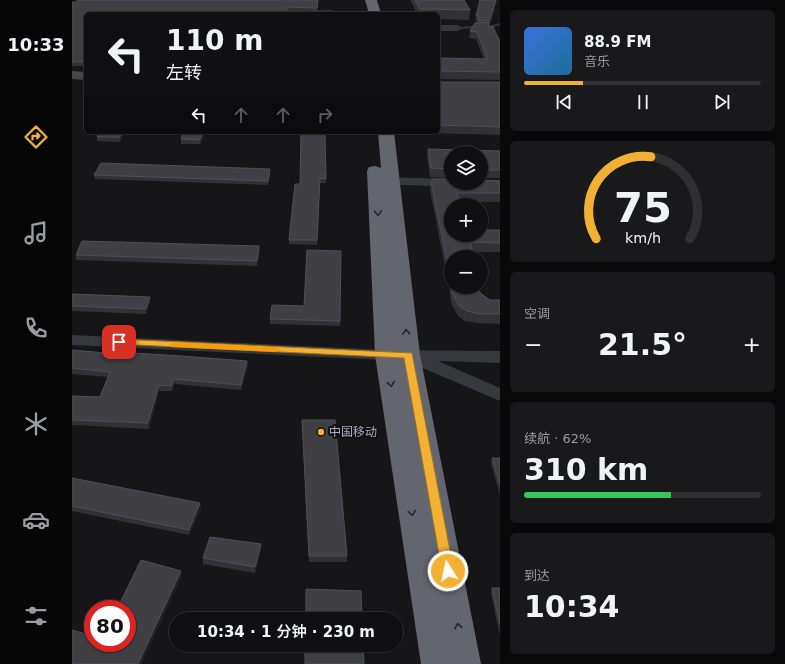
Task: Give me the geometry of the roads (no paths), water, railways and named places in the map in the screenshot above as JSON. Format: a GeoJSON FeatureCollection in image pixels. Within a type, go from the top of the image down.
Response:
{"type":"FeatureCollection","features":[{"type":"Feature","properties":{"kind":"highway"},"geometry":{"type":"LineString","coordinates":[[371,0],[375,12]]}},
{"type":"Feature","properties":{"kind":"highway"},"geometry":{"type":"LineString","coordinates":[[373,134],[383,181],[397,355],[437,664]]}},
{"type":"Feature","properties":{"kind":"highway"},"geometry":{"type":"LineString","coordinates":[[383,181],[386,134]]}},
{"type":"Feature","properties":{"kind":"highway"},"geometry":{"type":"LineString","coordinates":[[397,355],[465,664]]}},
{"type":"Feature","properties":{"kind":"street"},"geometry":{"type":"LineString","coordinates":[[440,28],[458,28]]}},
{"type":"Feature","properties":{"kind":"street"},"geometry":{"type":"LineString","coordinates":[[72,75],[84,76]]}},
{"type":"Feature","properties":{"kind":"street"},"geometry":{"type":"LineString","coordinates":[[383,181],[500,184]]}},
{"type":"Feature","properties":{"kind":"street"},"geometry":{"type":"LineString","coordinates":[[72,340],[397,355],[500,357]]}},
{"type":"Feature","properties":{"kind":"street"},"geometry":{"type":"LineString","coordinates":[[397,355],[500,394]]}},
{"type":"Feature","properties":{"kind":"lane"},"geometry":{"type":"LineString","coordinates":[[458,28],[493,26],[500,24]]}},
{"type":"Feature","properties":{"kind":"place","name":"中国移动"},"geometry":{"type":"Point","coordinates":[321,432]}}]}
